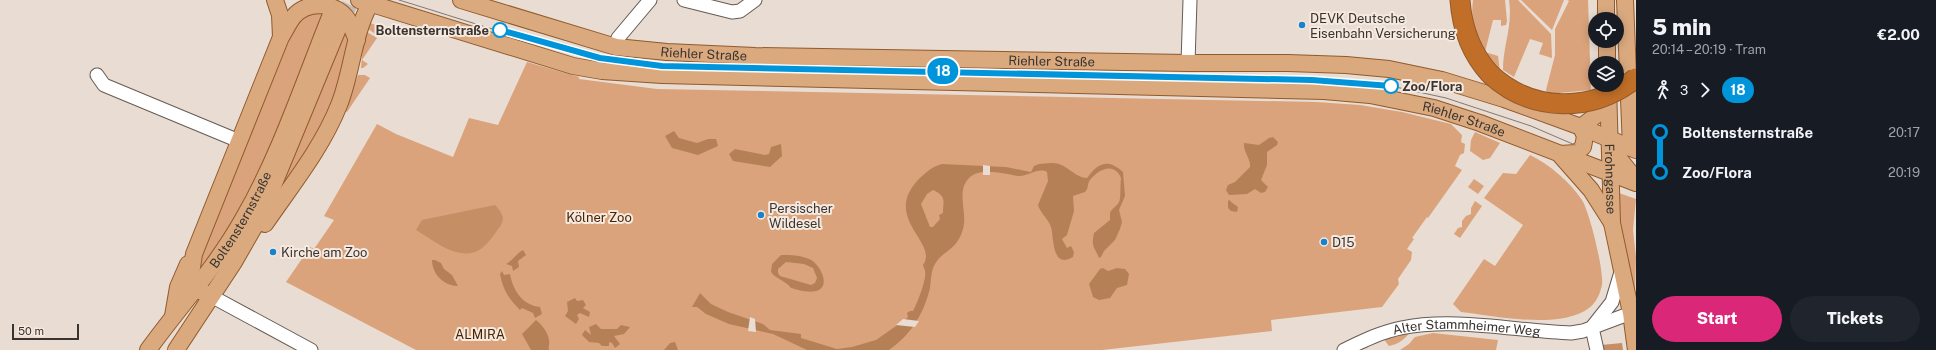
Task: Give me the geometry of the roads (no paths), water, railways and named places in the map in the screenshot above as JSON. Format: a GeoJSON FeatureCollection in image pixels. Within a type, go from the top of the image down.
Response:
{"type":"FeatureCollection","features":[{"type":"Feature","properties":{"kind":"highway"},"geometry":{"type":"LineString","coordinates":[[1463,6],[1470,44],[1476,57],[1490,74],[1506,88],[1518,95],[1538,101],[1578,103],[1597,99],[1613,93],[1636,78]]}},
{"type":"Feature","properties":{"kind":"main road"},"geometry":{"type":"LineString","coordinates":[[275,0],[280,15],[281,37]]}},
{"type":"Feature","properties":{"kind":"main road","name":"Riehler Straße"},"geometry":{"type":"LineString","coordinates":[[461,0],[616,46],[667,52],[755,56],[1346,65],[1406,72],[1463,86],[1581,127],[1634,151]]}},
{"type":"Feature","properties":{"kind":"main road"},"geometry":{"type":"LineString","coordinates":[[1606,0],[1606,12]]}},
{"type":"Feature","properties":{"kind":"main road","name":"Frohngasse"},"geometry":{"type":"LineString","coordinates":[[1625,0],[1634,151]]}},
{"type":"Feature","properties":{"kind":"main road","name":"Boltensternstraße"},"geometry":{"type":"LineString","coordinates":[[234,262],[260,231],[313,154],[326,131],[345,89],[364,17],[364,2]]}},
{"type":"Feature","properties":{"kind":"main road","name":"Riehler Straße"},"geometry":{"type":"LineString","coordinates":[[364,2],[548,59],[602,71],[693,76],[1324,91],[1370,95],[1434,108],[1468,118],[1636,183]]}},
{"type":"Feature","properties":{"kind":"main road","name":"Boltensternstraße"},"geometry":{"type":"LineString","coordinates":[[196,289],[190,281],[194,254],[281,37],[293,16],[301,10],[311,6],[322,5],[332,7],[341,12],[348,20],[357,40]]}},
{"type":"Feature","properties":{"kind":"main road","name":"Boltensternstraße"},"geometry":{"type":"LineString","coordinates":[[148,350],[196,289],[231,240],[254,200],[337,16],[264,208],[234,262],[176,350]]}},
{"type":"Feature","properties":{"kind":"main road","name":"Frohngasse"},"geometry":{"type":"LineString","coordinates":[[1608,92],[1612,223],[1621,272],[1634,314],[1636,350]]}},
{"type":"Feature","properties":{"kind":"main road"},"geometry":{"type":"LineString","coordinates":[[1560,154],[1576,153],[1583,147],[1585,136],[1581,127],[1608,106]]}},
{"type":"Feature","properties":{"kind":"main road"},"geometry":{"type":"LineString","coordinates":[[1610,140],[1621,161],[1636,180]]}},
{"type":"Feature","properties":{"kind":"main road"},"geometry":{"type":"LineString","coordinates":[[1611,174],[1621,161],[1630,156],[1634,151]]}},
{"type":"Feature","properties":{"kind":"main road"},"geometry":{"type":"LineString","coordinates":[[1560,154],[1591,190],[1612,223]]}},
{"type":"Feature","properties":{"kind":"main road"},"geometry":{"type":"LineString","coordinates":[[173,318],[178,288],[194,254]]}},
{"type":"Feature","properties":{"kind":"main road"},"geometry":{"type":"LineString","coordinates":[[196,289],[211,296]]}},
{"type":"Feature","properties":{"kind":"street"},"geometry":{"type":"LineString","coordinates":[[616,46],[618,38],[650,0]]}},
{"type":"Feature","properties":{"kind":"street"},"geometry":{"type":"LineString","coordinates":[[684,0],[732,12],[740,11],[754,0]]}},
{"type":"Feature","properties":{"kind":"street"},"geometry":{"type":"LineString","coordinates":[[1188,63],[1190,0]]}},
{"type":"Feature","properties":{"kind":"street"},"geometry":{"type":"LineString","coordinates":[[97,75],[104,84],[239,141]]}},
{"type":"Feature","properties":{"kind":"street"},"geometry":{"type":"LineString","coordinates":[[1597,350],[1592,328],[1612,302],[1621,272]]}},
{"type":"Feature","properties":{"kind":"street"},"geometry":{"type":"LineString","coordinates":[[211,296],[311,350]]}},
{"type":"Feature","properties":{"kind":"street","name":"Alter Stammheimer Weg"},"geometry":{"type":"LineString","coordinates":[[1344,350],[1379,334],[1417,325],[1449,324],[1571,332],[1592,328],[1634,314]]}},
{"type":"Feature","properties":{"kind":"tunnel"},"geometry":{"type":"LineString","coordinates":[[342,19],[352,0]]}},
{"type":"Feature","properties":{"kind":"tram line"},"geometry":{"type":"LineString","coordinates":[[399,0],[562,49],[628,63],[662,67],[1312,80],[1391,86],[1446,98],[1531,126],[1575,145]]}},
{"type":"Feature","properties":{"kind":"tram line","name":"18"},"geometry":{"type":"LineString","coordinates":[[500,30],[572,52],[630,64],[662,66],[1004,72],[1312,80],[1345,81],[1391,86]]}},
{"type":"Feature","properties":{"kind":"place","name":"DEVK Deutsche Eisenbahn Versicherung"},"geometry":{"type":"Point","coordinates":[1302,25]}},
{"type":"Feature","properties":{"kind":"place","name":"Boltensternstraße"},"geometry":{"type":"Point","coordinates":[500,30]}},
{"type":"Feature","properties":{"kind":"place","name":"Zoo/Flora"},"geometry":{"type":"Point","coordinates":[1391,86]}},
{"type":"Feature","properties":{"kind":"place","name":"Persischer Wildesel"},"geometry":{"type":"Point","coordinates":[761,215]}},
{"type":"Feature","properties":{"kind":"place","name":"D15"},"geometry":{"type":"Point","coordinates":[1324,242]}},
{"type":"Feature","properties":{"kind":"place","name":"Kirche am Zoo"},"geometry":{"type":"Point","coordinates":[273,252]}},
{"type":"Feature","properties":{"kind":"park label","name":"Kölner Zoo"},"geometry":{"type":"Point","coordinates":[599,217]}},
{"type":"Feature","properties":{"kind":"park label","name":"ALMIRA"},"geometry":{"type":"Point","coordinates":[480,334]}}]}
